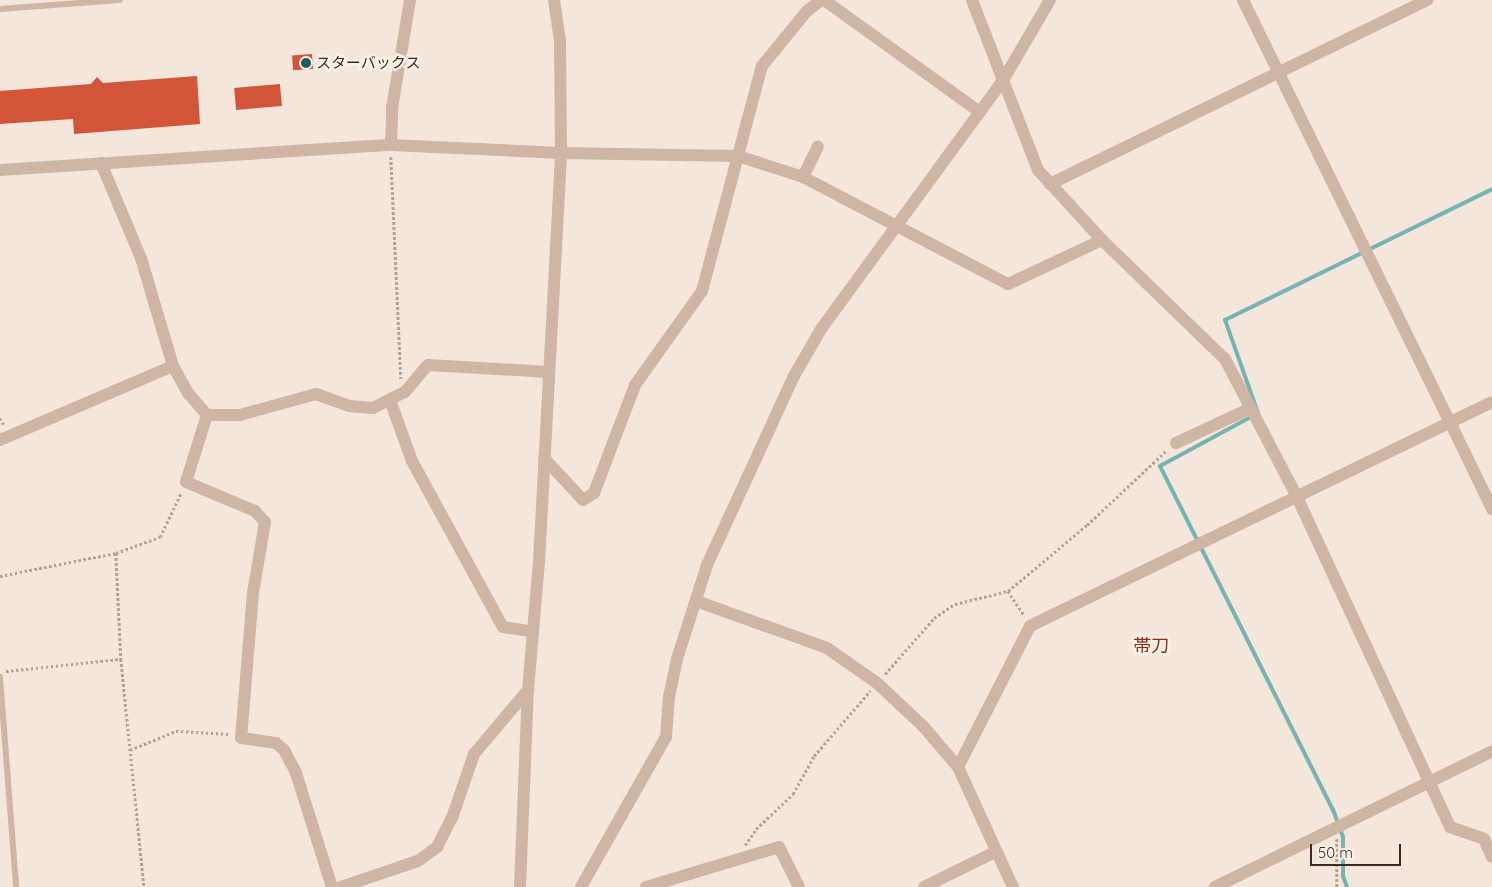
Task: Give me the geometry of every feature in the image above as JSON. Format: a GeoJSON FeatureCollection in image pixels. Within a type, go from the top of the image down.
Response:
{"type":"FeatureCollection","features":[{"type":"Feature","properties":{"kind":"street"},"geometry":{"type":"LineString","coordinates":[[391,145],[392,108],[410,0]]}},
{"type":"Feature","properties":{"kind":"street"},"geometry":{"type":"LineString","coordinates":[[520,887],[528,690],[544,458],[561,153],[560,41],[554,0]]}},
{"type":"Feature","properties":{"kind":"street"},"geometry":{"type":"LineString","coordinates":[[544,458],[583,500],[594,493],[635,385],[702,291],[762,66],[807,11],[823,0],[980,112]]}},
{"type":"Feature","properties":{"kind":"street"},"geometry":{"type":"LineString","coordinates":[[972,0],[990,40],[1002,82],[1038,170],[1102,240],[1225,358],[1297,497],[1450,826],[1484,839],[1492,857]]}},
{"type":"Feature","properties":{"kind":"street"},"geometry":{"type":"LineString","coordinates":[[581,887],[666,738],[669,696],[707,565],[794,376],[821,329],[1002,82],[1050,0]]}},
{"type":"Feature","properties":{"kind":"street"},"geometry":{"type":"LineString","coordinates":[[1243,0],[1492,509]]}},
{"type":"Feature","properties":{"kind":"street"},"geometry":{"type":"LineString","coordinates":[[1050,184],[1428,0]]}},
{"type":"Feature","properties":{"kind":"street"},"geometry":{"type":"LineString","coordinates":[[0,170],[391,145],[561,153],[738,156],[803,177],[896,228],[1008,284],[1102,240]]}},
{"type":"Feature","properties":{"kind":"street"},"geometry":{"type":"LineString","coordinates":[[803,177],[818,146]]}},
{"type":"Feature","properties":{"kind":"street"},"geometry":{"type":"LineString","coordinates":[[101,163],[141,258],[173,366],[188,393],[207,415],[240,415],[316,394],[349,406],[373,408],[405,392],[428,365],[548,372]]}},
{"type":"Feature","properties":{"kind":"street"},"geometry":{"type":"LineString","coordinates":[[0,440],[173,366]]}},
{"type":"Feature","properties":{"kind":"street"},"geometry":{"type":"LineString","coordinates":[[390,400],[412,461],[503,628],[533,632]]}},
{"type":"Feature","properties":{"kind":"street"},"geometry":{"type":"LineString","coordinates":[[958,767],[1030,626],[1492,402]]}},
{"type":"Feature","properties":{"kind":"street"},"geometry":{"type":"LineString","coordinates":[[1176,443],[1251,408]]}},
{"type":"Feature","properties":{"kind":"street"},"geometry":{"type":"LineString","coordinates":[[207,415],[186,482],[255,511],[265,522],[253,593],[241,738],[276,743],[284,750],[296,773],[332,887]]}},
{"type":"Feature","properties":{"kind":"street"},"geometry":{"type":"LineString","coordinates":[[696,601],[827,648],[877,683],[923,726],[958,767],[995,852],[1013,887]]}},
{"type":"Feature","properties":{"kind":"street"},"geometry":{"type":"LineString","coordinates":[[341,887],[418,861],[437,847],[452,818],[474,754],[528,690]]}},
{"type":"Feature","properties":{"kind":"street"},"geometry":{"type":"LineString","coordinates":[[1215,887],[1492,751]]}},
{"type":"Feature","properties":{"kind":"street"},"geometry":{"type":"LineString","coordinates":[[646,887],[779,847],[799,887]]}},
{"type":"Feature","properties":{"kind":"street"},"geometry":{"type":"LineString","coordinates":[[924,887],[995,852]]}},
{"type":"Feature","properties":{"kind":"lane"},"geometry":{"type":"LineString","coordinates":[[0,9],[120,0]]}},
{"type":"Feature","properties":{"kind":"lane"},"geometry":{"type":"LineString","coordinates":[[0,677],[16,887]]}},
{"type":"Feature","properties":{"kind":"path"},"geometry":{"type":"LineString","coordinates":[[391,145],[405,392]]}},
{"type":"Feature","properties":{"kind":"path"},"geometry":{"type":"LineString","coordinates":[[735,860],[756,828],[793,794],[814,756],[942,612],[955,604],[1008,591],[1088,525],[1147,465],[1176,443]]}},
{"type":"Feature","properties":{"kind":"path"},"geometry":{"type":"LineString","coordinates":[[0,576],[116,553],[160,537],[186,482]]}},
{"type":"Feature","properties":{"kind":"path"},"geometry":{"type":"LineString","coordinates":[[116,553],[121,659],[144,887]]}},
{"type":"Feature","properties":{"kind":"path"},"geometry":{"type":"LineString","coordinates":[[1008,591],[1030,626]]}},
{"type":"Feature","properties":{"kind":"path"},"geometry":{"type":"LineString","coordinates":[[0,672],[121,659]]}},
{"type":"Feature","properties":{"kind":"path"},"geometry":{"type":"LineString","coordinates":[[130,750],[176,731],[223,732],[241,738]]}},
{"type":"Feature","properties":{"kind":"path"},"geometry":{"type":"LineString","coordinates":[[1334,828],[1337,887]]}},
{"type":"Feature","properties":{"kind":"building"},"geometry":{"type":"Polygon","coordinates":[[[312,54],[313,69],[293,70],[292,55],[312,54]]]}},
{"type":"Feature","properties":{"kind":"building"},"geometry":{"type":"Polygon","coordinates":[[[197,76],[200,124],[74,134],[73,119],[0,124],[0,91],[91,84],[97,77],[103,83],[197,76]]]}},
{"type":"Feature","properties":{"kind":"building"},"geometry":{"type":"Polygon","coordinates":[[[280,84],[282,106],[236,110],[234,88],[280,84]]]}},
{"type":"Feature","properties":{"kind":"waterway"},"geometry":{"type":"LineString","coordinates":[[1347,887],[1343,876],[1343,837],[1333,810],[1160,466],[1258,413],[1225,320],[1492,189]]}},
{"type":"Feature","properties":{"kind":"place","name":"スターバックス"},"geometry":{"type":"Point","coordinates":[306,63]}},
{"type":"Feature","properties":{"kind":"district","name":"帯刀"},"geometry":{"type":"Point","coordinates":[1151,646]}}]}
